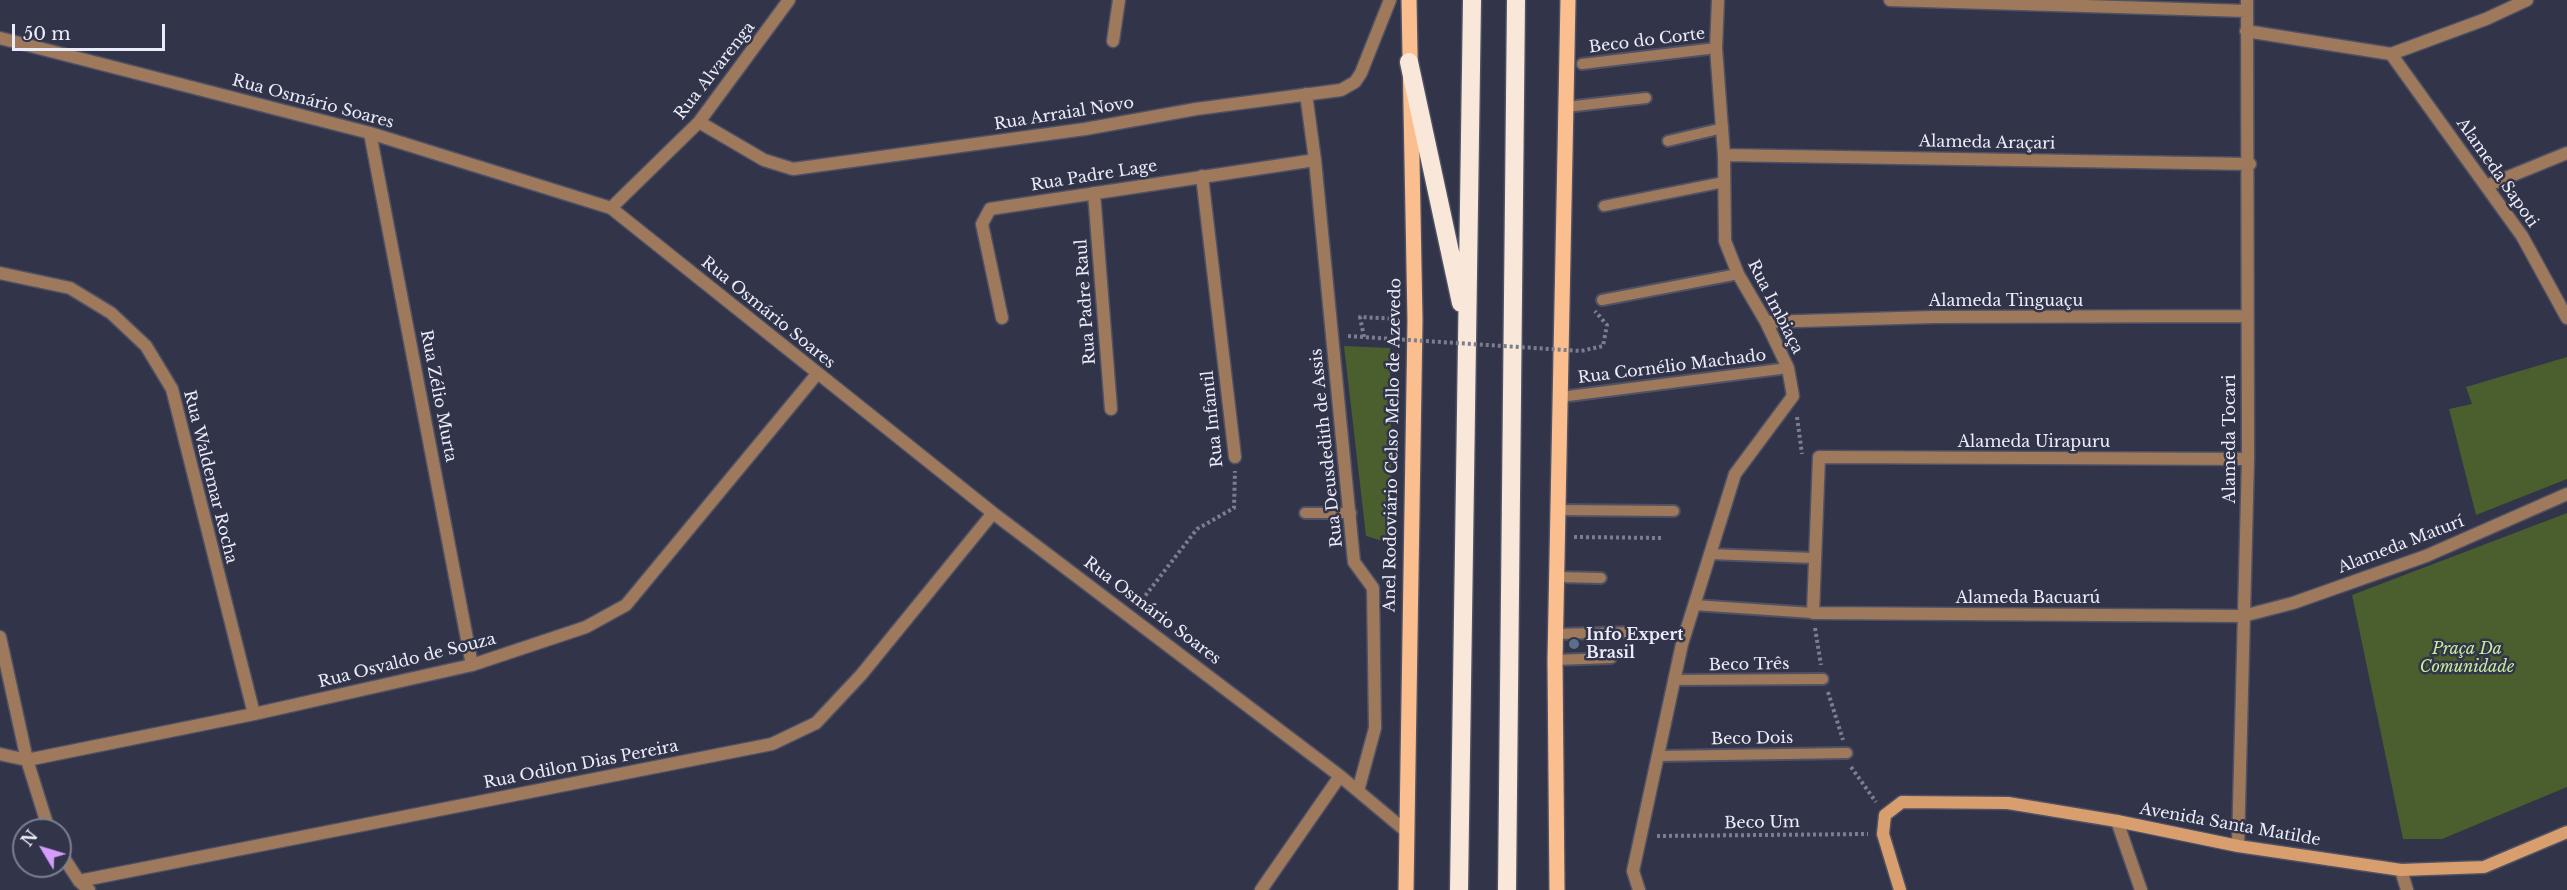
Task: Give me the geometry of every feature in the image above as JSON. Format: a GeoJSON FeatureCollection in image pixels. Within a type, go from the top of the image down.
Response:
{"type":"FeatureCollection","features":[{"type":"Feature","properties":{"kind":"highway"},"geometry":{"type":"LineString","coordinates":[[1459,890],[1472,0]]}},
{"type":"Feature","properties":{"kind":"highway"},"geometry":{"type":"LineString","coordinates":[[1507,890],[1516,0]]}},
{"type":"Feature","properties":{"kind":"highway"},"geometry":{"type":"LineString","coordinates":[[1409,62],[1468,336]]}},
{"type":"Feature","properties":{"kind":"main road","name":"Anel Rodoviário Celso Mello de Azevedo"},"geometry":{"type":"LineString","coordinates":[[1406,890],[1415,320],[1409,0]]}},
{"type":"Feature","properties":{"kind":"main road"},"geometry":{"type":"LineString","coordinates":[[1557,890],[1556,634],[1568,0]]}},
{"type":"Feature","properties":{"kind":"street","name":"Rua Alvarenga"},"geometry":{"type":"LineString","coordinates":[[611,208],[699,122],[789,0]]}},
{"type":"Feature","properties":{"kind":"street"},"geometry":{"type":"LineString","coordinates":[[1113,41],[1119,0]]}},
{"type":"Feature","properties":{"kind":"street","name":"Rua Arraial Novo"},"geometry":{"type":"LineString","coordinates":[[699,122],[764,160],[793,170],[1085,129],[1196,109],[1341,90],[1355,82],[1390,0]]}},
{"type":"Feature","properties":{"kind":"street","name":"Rua Imbiaça"},"geometry":{"type":"LineString","coordinates":[[1718,0],[1716,48],[1723,128],[1725,241],[1738,274],[1766,321],[1788,368],[1793,396]]}},
{"type":"Feature","properties":{"kind":"street"},"geometry":{"type":"LineString","coordinates":[[1890,0],[2247,5]]}},
{"type":"Feature","properties":{"kind":"street"},"geometry":{"type":"LineString","coordinates":[[2246,31],[2391,54],[2486,19],[2527,0]]}},
{"type":"Feature","properties":{"kind":"street","name":"Alameda Tocari"},"geometry":{"type":"LineString","coordinates":[[2238,846],[2248,459],[2246,316],[2250,164],[2247,5]]}},
{"type":"Feature","properties":{"kind":"street","name":"Rua Osmário Soares"},"geometry":{"type":"LineString","coordinates":[[0,39],[370,134],[611,208],[993,513],[1340,776],[1407,832]]}},
{"type":"Feature","properties":{"kind":"street","name":"Alameda Sapoti"},"geometry":{"type":"LineString","coordinates":[[2391,54],[2522,236],[2567,318]]}},
{"type":"Feature","properties":{"kind":"street","name":"Rua Deusdedith de Assis"},"geometry":{"type":"LineString","coordinates":[[1306,94],[1315,160],[1354,562],[1373,588],[1375,728],[1358,791]]}},
{"type":"Feature","properties":{"kind":"street","name":"Rua Zélio Murta"},"geometry":{"type":"LineString","coordinates":[[370,134],[472,665]]}},
{"type":"Feature","properties":{"kind":"street"},"geometry":{"type":"LineString","coordinates":[[2486,186],[2567,153]]}},
{"type":"Feature","properties":{"kind":"street","name":"Alameda Araçari"},"geometry":{"type":"LineString","coordinates":[[1724,155],[2250,164]]}},
{"type":"Feature","properties":{"kind":"street","name":"Rua Padre Lage"},"geometry":{"type":"LineString","coordinates":[[1002,318],[982,224],[990,209],[1315,160]]}},
{"type":"Feature","properties":{"kind":"street","name":"Rua Infantil"},"geometry":{"type":"LineString","coordinates":[[1202,176],[1235,457]]}},
{"type":"Feature","properties":{"kind":"street","name":"Rua Padre Raul"},"geometry":{"type":"LineString","coordinates":[[1094,193],[1111,409]]}},
{"type":"Feature","properties":{"kind":"street","name":"Rua Waldemar Rocha"},"geometry":{"type":"LineString","coordinates":[[0,273],[70,288],[111,313],[146,346],[172,389],[254,714]]}},
{"type":"Feature","properties":{"kind":"street","name":"Alameda Tinguaçu"},"geometry":{"type":"LineString","coordinates":[[1766,321],[1933,317],[2246,316]]}},
{"type":"Feature","properties":{"kind":"street","name":"Rua Osvaldo de Souza"},"geometry":{"type":"LineString","coordinates":[[0,754],[27,760],[254,714],[472,665],[586,627],[626,605],[817,374]]}},
{"type":"Feature","properties":{"kind":"street"},"geometry":{"type":"LineString","coordinates":[[1639,890],[1634,871],[1674,680],[1694,605],[1735,474],[1793,396]]}},
{"type":"Feature","properties":{"kind":"street"},"geometry":{"type":"LineString","coordinates":[[1813,613],[1813,558],[1819,457]]}},
{"type":"Feature","properties":{"kind":"street","name":"Alameda Uirapuru"},"geometry":{"type":"LineString","coordinates":[[1819,457],[2248,459]]}},
{"type":"Feature","properties":{"kind":"street","name":"Alameda Maturí"},"geometry":{"type":"LineString","coordinates":[[2243,616],[2293,603],[2426,556],[2567,494]]}},
{"type":"Feature","properties":{"kind":"street","name":"Rua Odilon Dias Pereira"},"geometry":{"type":"LineString","coordinates":[[79,881],[772,744],[816,723],[861,675],[993,513]]}},
{"type":"Feature","properties":{"kind":"street","name":"Alameda Bacuarú"},"geometry":{"type":"LineString","coordinates":[[1813,613],[2243,616]]}},
{"type":"Feature","properties":{"kind":"street"},"geometry":{"type":"LineString","coordinates":[[0,637],[27,760],[45,818]]}},
{"type":"Feature","properties":{"kind":"street"},"geometry":{"type":"LineString","coordinates":[[1261,890],[1340,776]]}},
{"type":"Feature","properties":{"kind":"street","name":"Avenida Santa Matilde"},"geometry":{"type":"LineString","coordinates":[[1885,815],[1902,802],[2008,803],[2118,821],[2238,846],[2401,870],[2484,867],[2567,832]]}},
{"type":"Feature","properties":{"kind":"street"},"geometry":{"type":"LineString","coordinates":[[1885,815],[1883,834],[1900,890]]}},
{"type":"Feature","properties":{"kind":"street"},"geometry":{"type":"LineString","coordinates":[[2118,821],[2141,890]]}},
{"type":"Feature","properties":{"kind":"street"},"geometry":{"type":"LineString","coordinates":[[72,870],[89,890]]}},
{"type":"Feature","properties":{"kind":"street"},"geometry":{"type":"LineString","coordinates":[[2401,870],[2407,890]]}},
{"type":"Feature","properties":{"kind":"lane","name":"Beco do Corte"},"geometry":{"type":"LineString","coordinates":[[1582,64],[1716,48]]}},
{"type":"Feature","properties":{"kind":"lane"},"geometry":{"type":"LineString","coordinates":[[1566,107],[1646,98]]}},
{"type":"Feature","properties":{"kind":"lane"},"geometry":{"type":"LineString","coordinates":[[1668,141],[1723,128]]}},
{"type":"Feature","properties":{"kind":"lane"},"geometry":{"type":"LineString","coordinates":[[1604,206],[1724,182]]}},
{"type":"Feature","properties":{"kind":"lane"},"geometry":{"type":"LineString","coordinates":[[1602,300],[1738,274]]}},
{"type":"Feature","properties":{"kind":"lane","name":"Rua Cornélio Machado"},"geometry":{"type":"LineString","coordinates":[[1560,397],[1788,368]]}},
{"type":"Feature","properties":{"kind":"lane"},"geometry":{"type":"LineString","coordinates":[[1558,510],[1674,511]]}},
{"type":"Feature","properties":{"kind":"lane"},"geometry":{"type":"LineString","coordinates":[[1305,513],[1351,513]]}},
{"type":"Feature","properties":{"kind":"lane"},"geometry":{"type":"LineString","coordinates":[[1710,554],[1813,558]]}},
{"type":"Feature","properties":{"kind":"lane"},"geometry":{"type":"LineString","coordinates":[[1557,578],[1600,578]]}},
{"type":"Feature","properties":{"kind":"lane"},"geometry":{"type":"LineString","coordinates":[[1694,605],[1813,613]]}},
{"type":"Feature","properties":{"kind":"lane"},"geometry":{"type":"LineString","coordinates":[[1556,634],[1634,632]]}},
{"type":"Feature","properties":{"kind":"lane"},"geometry":{"type":"LineString","coordinates":[[1556,660],[1611,658]]}},
{"type":"Feature","properties":{"kind":"lane","name":"Beco Três"},"geometry":{"type":"LineString","coordinates":[[1674,680],[1823,679]]}},
{"type":"Feature","properties":{"kind":"lane","name":"Beco Dois"},"geometry":{"type":"LineString","coordinates":[[1658,756],[1847,753]]}},
{"type":"Feature","properties":{"kind":"path"},"geometry":{"type":"LineString","coordinates":[[1415,320],[1360,316],[1364,337],[1581,351],[1603,346],[1607,325],[1595,311]]}},
{"type":"Feature","properties":{"kind":"path"},"geometry":{"type":"LineString","coordinates":[[1793,396],[1802,455],[1819,457]]}},
{"type":"Feature","properties":{"kind":"path","name":"Rua Infantil"},"geometry":{"type":"LineString","coordinates":[[1130,615],[1197,529],[1234,508],[1235,457]]}},
{"type":"Feature","properties":{"kind":"path"},"geometry":{"type":"LineString","coordinates":[[1558,537],[1664,538]]}},
{"type":"Feature","properties":{"kind":"path"},"geometry":{"type":"LineString","coordinates":[[1813,613],[1823,679],[1853,771],[1885,815]]}},
{"type":"Feature","properties":{"kind":"path","name":"Beco Um"},"geometry":{"type":"LineString","coordinates":[[1641,836],[1883,834]]}},
{"type":"Feature","properties":{"kind":"green space"},"geometry":{"type":"Polygon","coordinates":[[[1344,346],[1390,348],[1392,544],[1366,536],[1344,346]]]}},
{"type":"Feature","properties":{"kind":"green space"},"geometry":{"type":"Polygon","coordinates":[[[2567,357],[2567,479],[2476,515],[2449,409],[2472,404],[2466,387],[2567,357]]]}},
{"type":"Feature","properties":{"kind":"green space","name":"Praça Da Comunidade"},"geometry":{"type":"Polygon","coordinates":[[[2567,513],[2567,787],[2442,839],[2403,839],[2352,595],[2567,513]]]}},
{"type":"Feature","properties":{"kind":"place","name":"Info Expert Brasil"},"geometry":{"type":"Point","coordinates":[1574,644]}}]}
